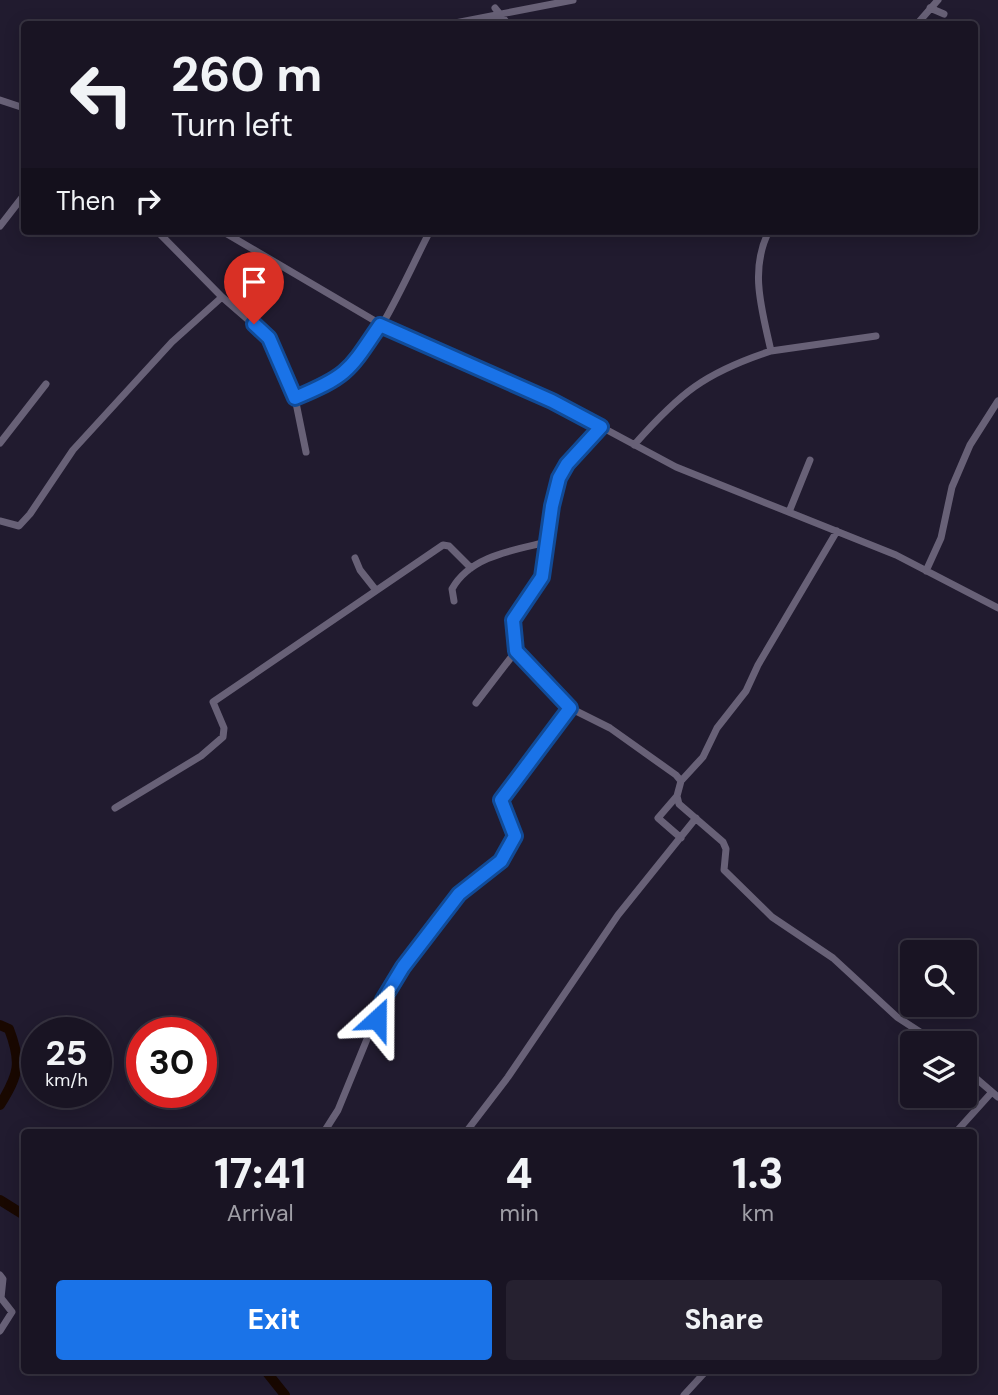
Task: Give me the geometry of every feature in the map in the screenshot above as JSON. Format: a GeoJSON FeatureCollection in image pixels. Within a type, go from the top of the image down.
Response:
{"type":"FeatureCollection","features":[{"type":"Feature","properties":{"kind":"street"},"geometry":{"type":"LineString","coordinates":[[461,21],[497,11],[573,0]]}},
{"type":"Feature","properties":{"kind":"street"},"geometry":{"type":"LineString","coordinates":[[919,21],[938,0]]}},
{"type":"Feature","properties":{"kind":"street"},"geometry":{"type":"LineString","coordinates":[[930,8],[944,14]]}},
{"type":"Feature","properties":{"kind":"street"},"geometry":{"type":"LineString","coordinates":[[497,11],[505,21]]}},
{"type":"Feature","properties":{"kind":"street"},"geometry":{"type":"LineString","coordinates":[[0,100],[21,107]]}},
{"type":"Feature","properties":{"kind":"street"},"geometry":{"type":"LineString","coordinates":[[0,226],[21,199]]}},
{"type":"Feature","properties":{"kind":"street"},"geometry":{"type":"LineString","coordinates":[[161,235],[222,297],[269,338],[295,398],[306,452]]}},
{"type":"Feature","properties":{"kind":"street"},"geometry":{"type":"LineString","coordinates":[[229,235],[380,325],[552,401],[676,467],[837,531],[926,571],[998,608]]}},
{"type":"Feature","properties":{"kind":"street"},"geometry":{"type":"LineString","coordinates":[[295,398],[334,382],[348,371],[380,325],[428,235]]}},
{"type":"Feature","properties":{"kind":"street"},"geometry":{"type":"LineString","coordinates":[[767,235],[762,246],[758,278],[771,351]]}},
{"type":"Feature","properties":{"kind":"street"},"geometry":{"type":"LineString","coordinates":[[0,521],[19,526],[30,514],[72,450],[172,342],[222,297]]}},
{"type":"Feature","properties":{"kind":"street"},"geometry":{"type":"LineString","coordinates":[[634,445],[685,390],[727,367],[771,351],[876,336]]}},
{"type":"Feature","properties":{"kind":"street"},"geometry":{"type":"LineString","coordinates":[[0,443],[46,384]]}},
{"type":"Feature","properties":{"kind":"street"},"geometry":{"type":"LineString","coordinates":[[926,571],[941,538],[952,487],[971,445],[998,401]]}},
{"type":"Feature","properties":{"kind":"street"},"geometry":{"type":"LineString","coordinates":[[601,427],[567,464],[559,478],[542,577],[513,620],[516,651],[570,708],[610,728],[681,780]]}},
{"type":"Feature","properties":{"kind":"street"},"geometry":{"type":"LineString","coordinates":[[789,512],[810,460]]}},
{"type":"Feature","properties":{"kind":"street"},"geometry":{"type":"LineString","coordinates":[[681,838],[658,818],[677,796],[681,780],[703,757],[718,728],[746,691],[758,664],[837,531]]}},
{"type":"Feature","properties":{"kind":"street"},"geometry":{"type":"LineString","coordinates":[[454,601],[452,589],[471,568],[504,552],[547,542]]}},
{"type":"Feature","properties":{"kind":"street"},"geometry":{"type":"LineString","coordinates":[[115,808],[201,756],[223,737],[224,728],[213,702],[376,589],[443,545],[449,546],[471,568]]}},
{"type":"Feature","properties":{"kind":"street"},"geometry":{"type":"LineString","coordinates":[[355,558],[360,570],[376,589]]}},
{"type":"Feature","properties":{"kind":"street"},"geometry":{"type":"LineString","coordinates":[[476,703],[516,651]]}},
{"type":"Feature","properties":{"kind":"street"},"geometry":{"type":"LineString","coordinates":[[326,1129],[338,1110],[383,1000],[403,967],[459,894],[501,861],[511,845],[515,836],[501,800],[570,708]]}},
{"type":"Feature","properties":{"kind":"street"},"geometry":{"type":"LineString","coordinates":[[677,796],[679,804],[723,842],[726,849],[724,870],[755,901],[833,958],[897,1017],[919,1031]]}},
{"type":"Feature","properties":{"kind":"street"},"geometry":{"type":"LineString","coordinates":[[468,1129],[508,1077],[618,915],[696,818]]}},
{"type":"Feature","properties":{"kind":"street"},"geometry":{"type":"LineString","coordinates":[[959,1129],[995,1094],[977,1079]]}},
{"type":"Feature","properties":{"kind":"street"},"geometry":{"type":"LineString","coordinates":[[0,1275],[3,1279],[1,1298],[12,1312],[0,1331]]}},
{"type":"Feature","properties":{"kind":"street"},"geometry":{"type":"LineString","coordinates":[[684,1395],[703,1374]]}},
{"type":"Feature","properties":{"kind":"waterway"},"geometry":{"type":"LineString","coordinates":[[0,1025],[9,1029],[17,1060],[15,1076],[0,1105]]}},
{"type":"Feature","properties":{"kind":"waterway"},"geometry":{"type":"LineString","coordinates":[[0,1200],[21,1213]]}},
{"type":"Feature","properties":{"kind":"waterway"},"geometry":{"type":"LineString","coordinates":[[268,1374],[285,1395]]}},
{"type":"Feature","properties":{"kind":"route"},"geometry":{"type":"LineString","coordinates":[[254,324],[269,338],[295,398],[334,382],[348,371],[380,325],[552,401],[601,427],[567,464],[559,478],[552,506],[542,577],[513,620],[516,651],[570,708],[501,800],[515,836],[501,861],[459,894],[403,967],[383,1000],[377,1019]]}}]}
